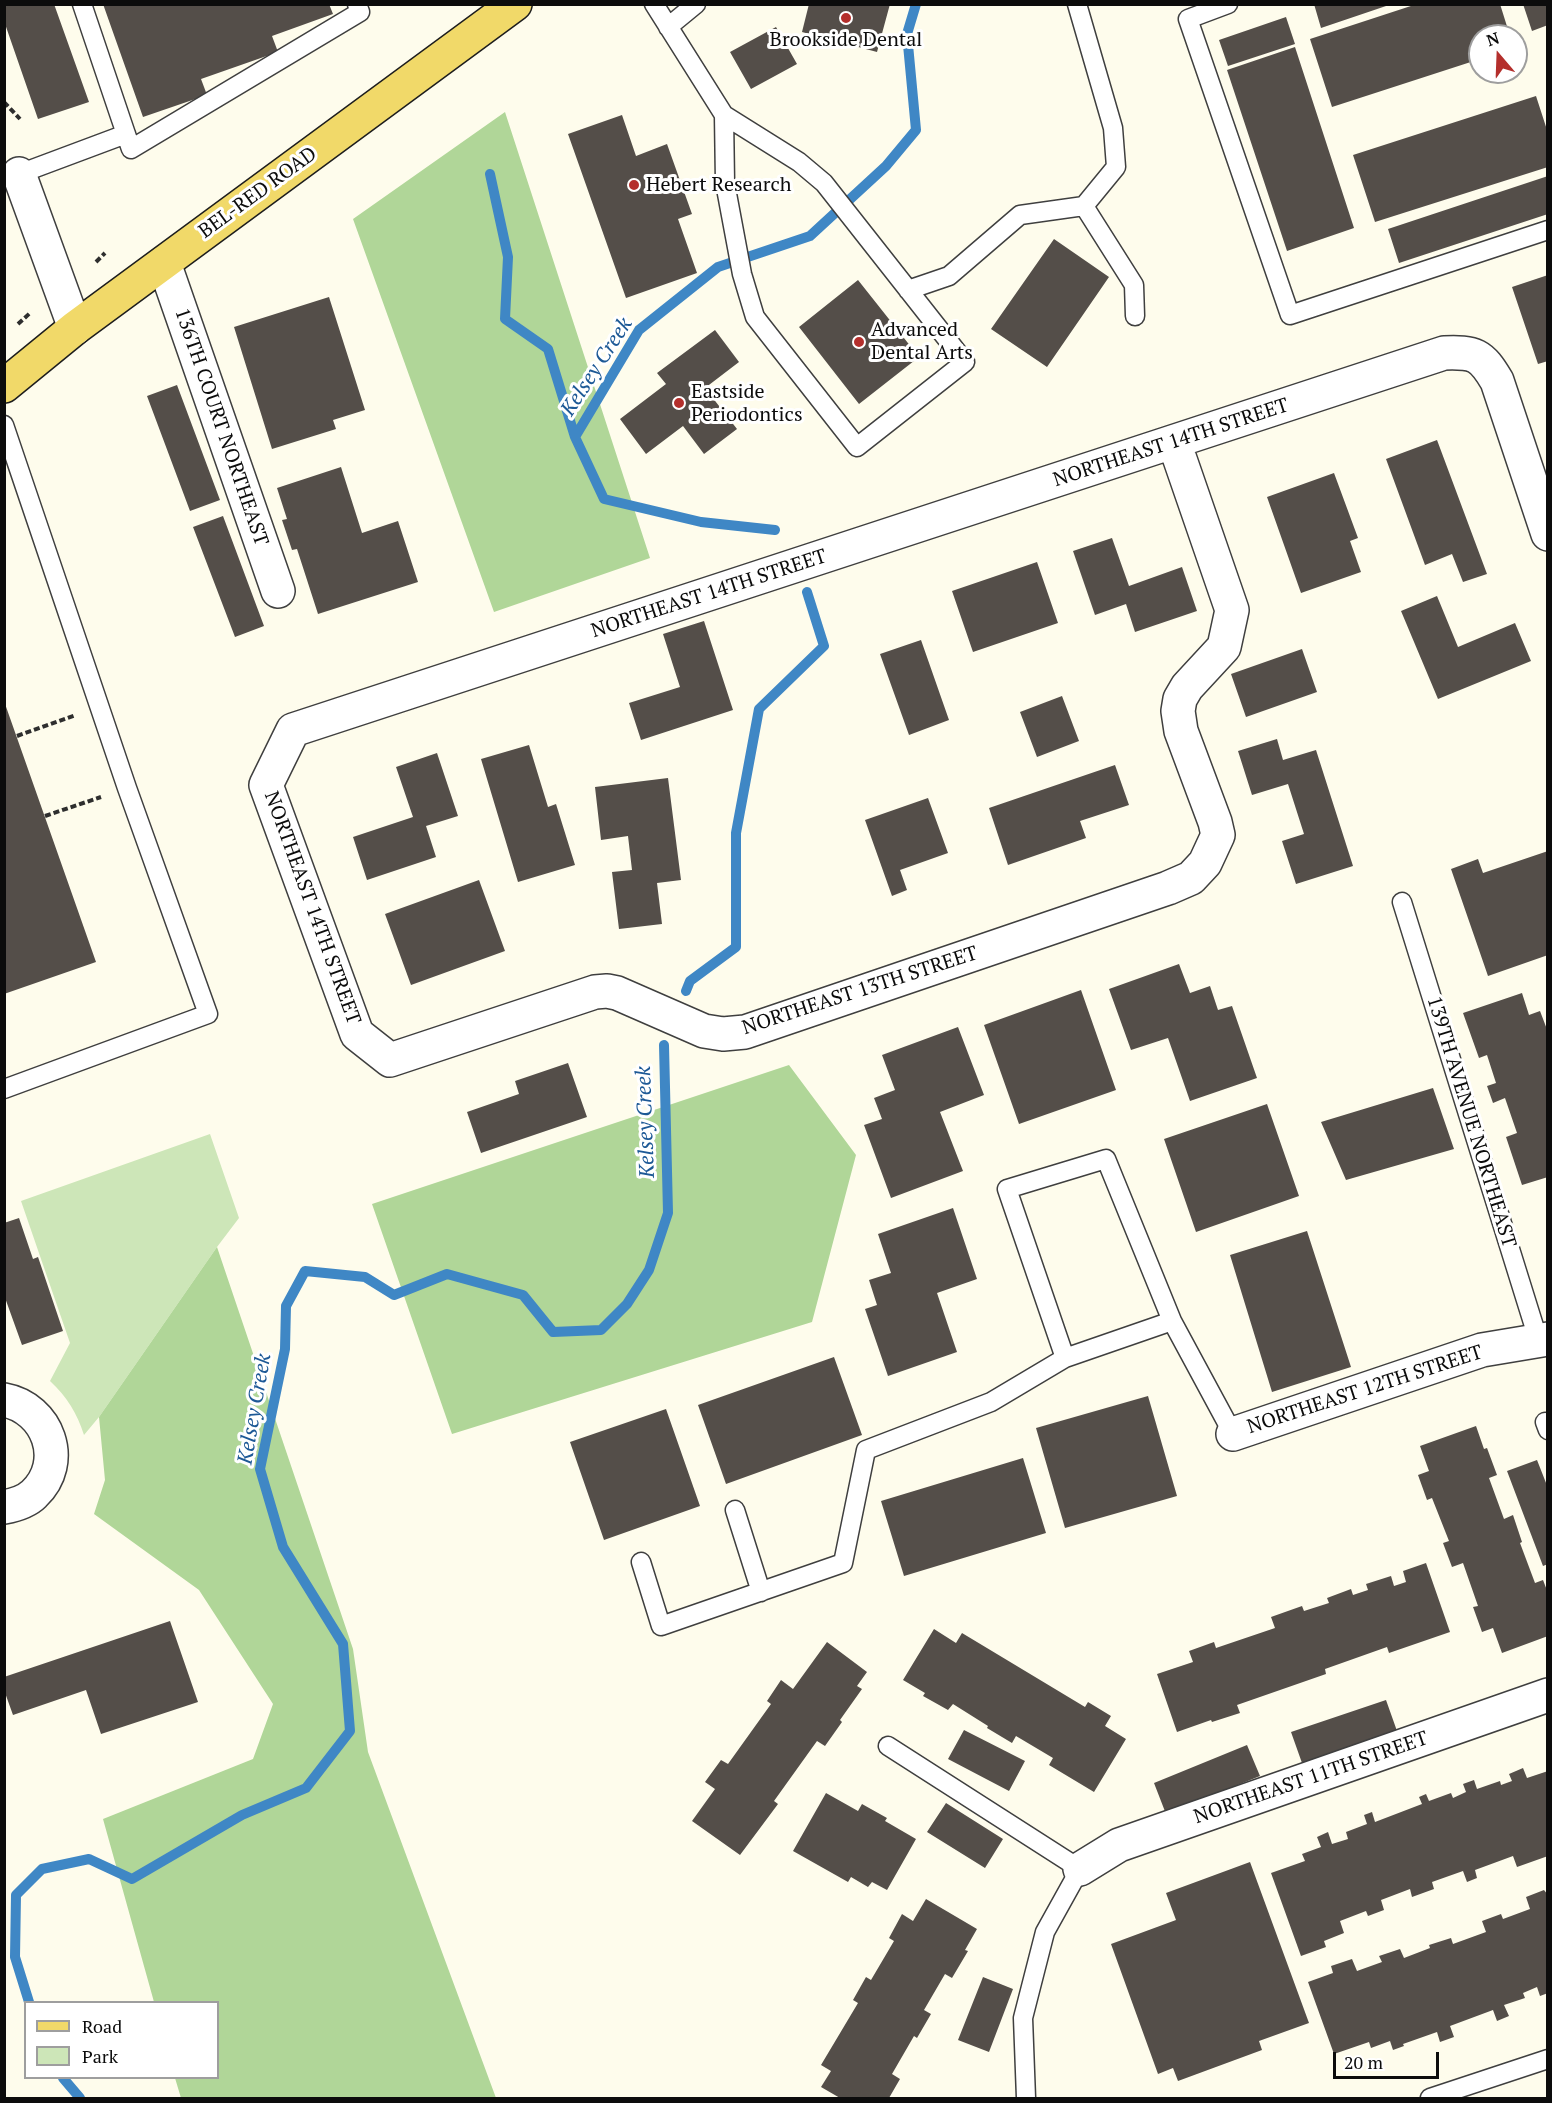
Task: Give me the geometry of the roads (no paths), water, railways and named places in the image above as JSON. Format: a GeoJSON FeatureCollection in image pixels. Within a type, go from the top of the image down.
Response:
{"type":"FeatureCollection","features":[{"type":"Feature","properties":{"kind":"main road","name":"BEL-RED ROAD"},"geometry":{"type":"LineString","coordinates":[[4,386],[75,328],[515,4]]}},
{"type":"Feature","properties":{"kind":"street"},"geometry":{"type":"LineString","coordinates":[[19,174],[75,328]]}},
{"type":"Feature","properties":{"kind":"street","name":"136TH COURT NORTHEAST"},"geometry":{"type":"LineString","coordinates":[[164,263],[278,591]]}},
{"type":"Feature","properties":{"kind":"street","name":"NORTHEAST 14TH STREET"},"geometry":{"type":"LineString","coordinates":[[390,1060],[357,1034],[266,785],[293,730],[1444,353],[1476,355],[1488,366],[1497,381],[1548,534]]}},
{"type":"Feature","properties":{"kind":"street","name":"NORTHEAST 13TH STREET"},"geometry":{"type":"LineString","coordinates":[[390,1060],[596,992],[607,991],[617,993],[704,1031],[723,1034],[745,1032],[1168,888],[1191,878],[1214,848],[1218,836],[1215,822],[1181,731],[1178,711],[1180,699],[1187,687],[1224,647],[1232,610],[1174,442]]}},
{"type":"Feature","properties":{"kind":"street","name":"NORTHEAST 12TH STREET"},"geometry":{"type":"LineString","coordinates":[[1233,1434],[1482,1350],[1544,1341]]}},
{"type":"Feature","properties":{"kind":"street"},"geometry":{"type":"LineString","coordinates":[[4,1400],[23,1406],[37,1417],[46,1431],[51,1448],[50,1464],[44,1480],[34,1494],[20,1503],[4,1507]]}},
{"type":"Feature","properties":{"kind":"street","name":"NORTHEAST 11TH STREET"},"geometry":{"type":"LineString","coordinates":[[1080,1869],[1119,1845],[1548,1695]]}},
{"type":"Feature","properties":{"kind":"lane"},"geometry":{"type":"LineString","coordinates":[[82,4],[131,149],[360,12],[357,4]]}},
{"type":"Feature","properties":{"kind":"lane"},"geometry":{"type":"LineString","coordinates":[[654,4],[724,115],[799,162],[824,183],[964,362],[857,447],[755,317],[742,274],[725,183],[724,115]]}},
{"type":"Feature","properties":{"kind":"lane"},"geometry":{"type":"LineString","coordinates":[[668,27],[696,4]]}},
{"type":"Feature","properties":{"kind":"lane"},"geometry":{"type":"LineString","coordinates":[[908,290],[949,276],[1020,215],[1084,206],[1116,167],[1113,128],[1077,4]]}},
{"type":"Feature","properties":{"kind":"lane"},"geometry":{"type":"LineString","coordinates":[[1228,4],[1188,19],[1290,315],[1548,230]]}},
{"type":"Feature","properties":{"kind":"lane"},"geometry":{"type":"LineString","coordinates":[[19,174],[126,134]]}},
{"type":"Feature","properties":{"kind":"lane"},"geometry":{"type":"LineString","coordinates":[[1084,206],[1134,285],[1135,316]]}},
{"type":"Feature","properties":{"kind":"lane"},"geometry":{"type":"LineString","coordinates":[[4,425],[127,788],[208,1014],[4,1089]]}},
{"type":"Feature","properties":{"kind":"lane","name":"139TH AVENUE NORTHEAST"},"geometry":{"type":"LineString","coordinates":[[1402,902],[1544,1341]]}},
{"type":"Feature","properties":{"kind":"lane","name":"NORTHEAST 12TH STREET"},"geometry":{"type":"LineString","coordinates":[[1065,1358],[1007,1189],[1106,1159],[1172,1321],[1233,1434]]}},
{"type":"Feature","properties":{"kind":"lane"},"geometry":{"type":"LineString","coordinates":[[641,1562],[661,1626],[843,1563],[866,1450],[991,1402],[1065,1358],[1172,1321]]}},
{"type":"Feature","properties":{"kind":"lane"},"geometry":{"type":"LineString","coordinates":[[735,1510],[761,1592]]}},
{"type":"Feature","properties":{"kind":"lane"},"geometry":{"type":"LineString","coordinates":[[888,1746],[1080,1869],[1045,1932],[1023,2018],[1026,2098]]}},
{"type":"Feature","properties":{"kind":"lane"},"geometry":{"type":"LineString","coordinates":[[1430,2098],[1548,2059]]}},
{"type":"Feature","properties":{"kind":"waterway","name":"Kelsey Creek"},"geometry":{"type":"LineString","coordinates":[[775,530],[701,522],[604,499],[575,437],[639,330],[718,267],[810,236],[886,166],[916,130],[907,34],[916,4]]}},
{"type":"Feature","properties":{"kind":"waterway"},"geometry":{"type":"LineString","coordinates":[[490,174],[508,257],[505,319],[548,349],[575,437]]}},
{"type":"Feature","properties":{"kind":"waterway","name":"Kelsey Creek"},"geometry":{"type":"LineString","coordinates":[[686,991],[690,981],[736,947],[736,833],[759,709],[824,646],[807,592]]}},
{"type":"Feature","properties":{"kind":"waterway","name":"Kelsey Creek"},"geometry":{"type":"LineString","coordinates":[[29,2001],[15,1957],[16,1895],[42,1869],[89,1859],[132,1879],[242,1815],[306,1788],[350,1731],[343,1644],[283,1547],[260,1469],[285,1349],[286,1306],[305,1271],[365,1277],[394,1295],[447,1274],[523,1295],[553,1332],[601,1330],[627,1304],[649,1270],[668,1213],[664,1045]]}},
{"type":"Feature","properties":{"kind":"waterway","name":"Kelsey Creek"},"geometry":{"type":"LineString","coordinates":[[64,2079],[80,2098]]}},
{"type":"Feature","properties":{"kind":"place","name":"Brookside Dental"},"geometry":{"type":"Point","coordinates":[846,18]}},
{"type":"Feature","properties":{"kind":"place","name":"Hebert Research"},"geometry":{"type":"Point","coordinates":[634,185]}},
{"type":"Feature","properties":{"kind":"place","name":"Advanced Dental Arts"},"geometry":{"type":"Point","coordinates":[859,342]}},
{"type":"Feature","properties":{"kind":"place","name":"Eastside Periodontics"},"geometry":{"type":"Point","coordinates":[679,403]}}]}
